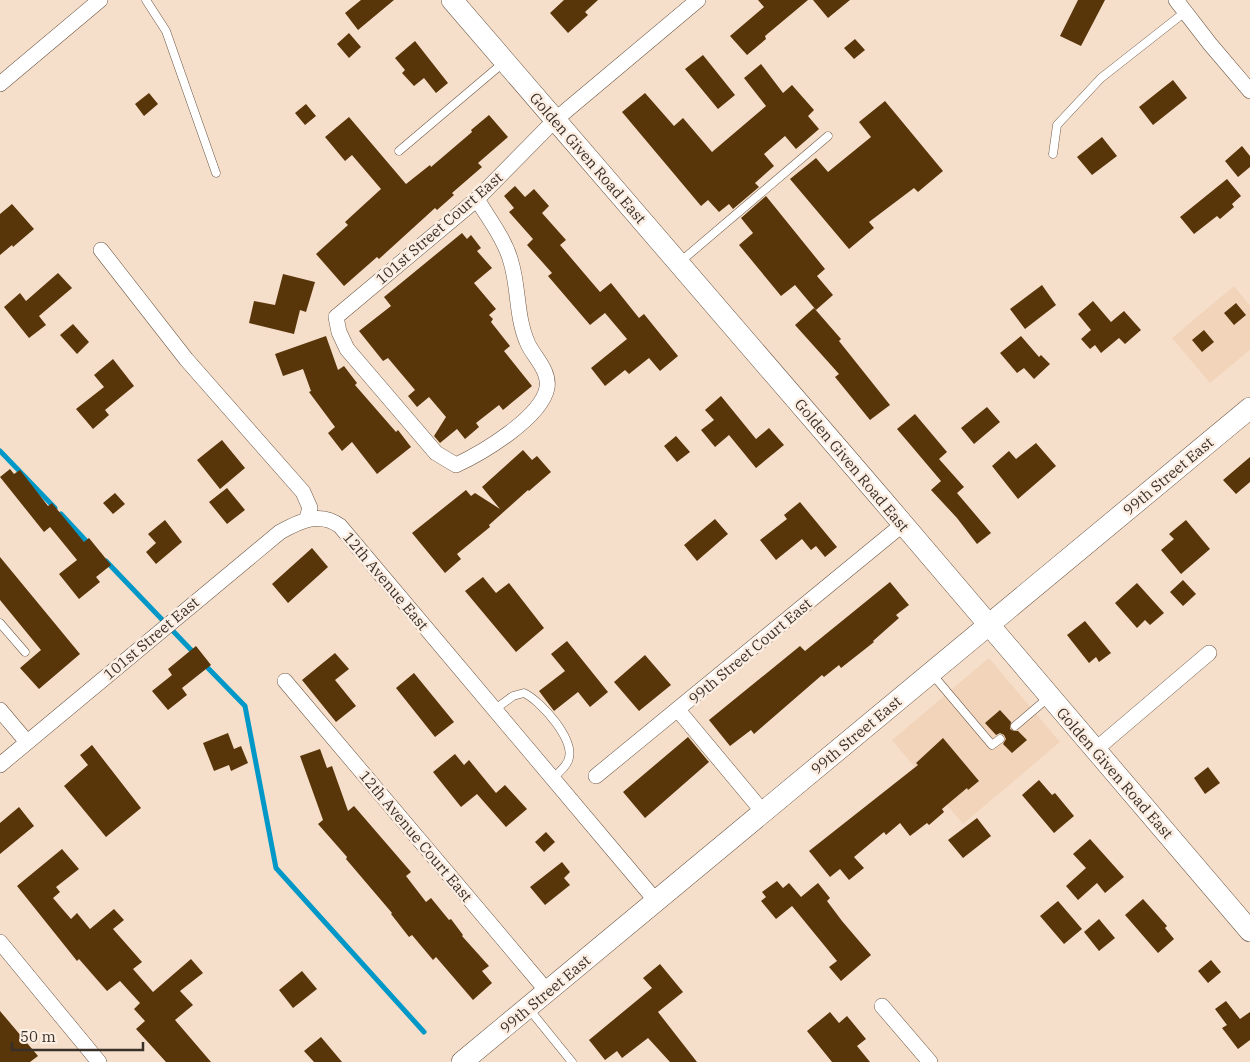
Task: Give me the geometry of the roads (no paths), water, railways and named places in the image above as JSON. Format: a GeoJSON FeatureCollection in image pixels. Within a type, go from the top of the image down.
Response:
{"type":"FeatureCollection","features":[{"type":"Feature","properties":{"kind":"street"},"geometry":{"type":"LineString","coordinates":[[0,84],[100,0]]}},
{"type":"Feature","properties":{"kind":"street","name":"Golden Given Road East"},"geometry":{"type":"LineString","coordinates":[[452,0],[1250,931]]}},
{"type":"Feature","properties":{"kind":"street","name":"101st Street Court East"},"geometry":{"type":"LineString","coordinates":[[477,199],[506,248],[512,262],[522,326],[528,344],[541,365],[547,387],[534,411],[519,426],[478,455],[456,465],[436,453],[347,349],[339,332],[336,317],[477,199],[555,120],[698,0]]}},
{"type":"Feature","properties":{"kind":"street"},"geometry":{"type":"LineString","coordinates":[[1180,6],[1250,91]]}},
{"type":"Feature","properties":{"kind":"street"},"geometry":{"type":"LineString","coordinates":[[101,250],[186,359],[303,492],[310,508],[307,518]]}},
{"type":"Feature","properties":{"kind":"street","name":"99th Street East"},"geometry":{"type":"LineString","coordinates":[[462,1062],[1250,408]]}},
{"type":"Feature","properties":{"kind":"street","name":"12th Avenue East"},"geometry":{"type":"LineString","coordinates":[[307,518],[323,518],[340,526],[656,901]]}},
{"type":"Feature","properties":{"kind":"street","name":"101st Street East"},"geometry":{"type":"LineString","coordinates":[[0,765],[258,548],[280,532],[307,518]]}},
{"type":"Feature","properties":{"kind":"street","name":"99th Street Court East"},"geometry":{"type":"LineString","coordinates":[[596,776],[902,525]]}},
{"type":"Feature","properties":{"kind":"street"},"geometry":{"type":"LineString","coordinates":[[1095,750],[1209,653]]}},
{"type":"Feature","properties":{"kind":"street","name":"12th Avenue Court East"},"geometry":{"type":"LineString","coordinates":[[285,681],[547,992]]}},
{"type":"Feature","properties":{"kind":"street"},"geometry":{"type":"LineString","coordinates":[[0,710],[27,742]]}},
{"type":"Feature","properties":{"kind":"street"},"geometry":{"type":"LineString","coordinates":[[678,710],[763,812]]}},
{"type":"Feature","properties":{"kind":"street"},"geometry":{"type":"LineString","coordinates":[[2,950],[92,1060]]}},
{"type":"Feature","properties":{"kind":"street"},"geometry":{"type":"LineString","coordinates":[[882,1006],[930,1062]]}},
{"type":"Feature","properties":{"kind":"lane"},"geometry":{"type":"LineString","coordinates":[[146,0],[166,31],[216,173]]}},
{"type":"Feature","properties":{"kind":"lane"},"geometry":{"type":"LineString","coordinates":[[1053,154],[1057,125],[1101,78],[1180,6]]}},
{"type":"Feature","properties":{"kind":"lane"},"geometry":{"type":"LineString","coordinates":[[399,152],[505,62]]}},
{"type":"Feature","properties":{"kind":"lane"},"geometry":{"type":"LineString","coordinates":[[679,264],[752,199],[828,136]]}},
{"type":"Feature","properties":{"kind":"lane"},"geometry":{"type":"LineString","coordinates":[[0,623],[25,652]]}},
{"type":"Feature","properties":{"kind":"lane"},"geometry":{"type":"LineString","coordinates":[[931,672],[992,745],[1000,739]]}},
{"type":"Feature","properties":{"kind":"lane"},"geometry":{"type":"LineString","coordinates":[[494,710],[513,696],[524,692],[533,697],[560,728],[570,752],[568,762],[552,779]]}},
{"type":"Feature","properties":{"kind":"lane"},"geometry":{"type":"LineString","coordinates":[[1015,726],[1050,697]]}},
{"type":"Feature","properties":{"kind":"lane"},"geometry":{"type":"LineString","coordinates":[[528,1008],[572,1062]]}},
{"type":"Feature","properties":{"kind":"waterway"},"geometry":{"type":"LineString","coordinates":[[0,451],[55,508]]}},
{"type":"Feature","properties":{"kind":"waterway"},"geometry":{"type":"LineString","coordinates":[[61,514],[89,544]]}},
{"type":"Feature","properties":{"kind":"waterway"},"geometry":{"type":"LineString","coordinates":[[106,561],[195,654]]}},
{"type":"Feature","properties":{"kind":"waterway"},"geometry":{"type":"LineString","coordinates":[[204,664],[245,706],[276,868],[424,1032]]}}]}
